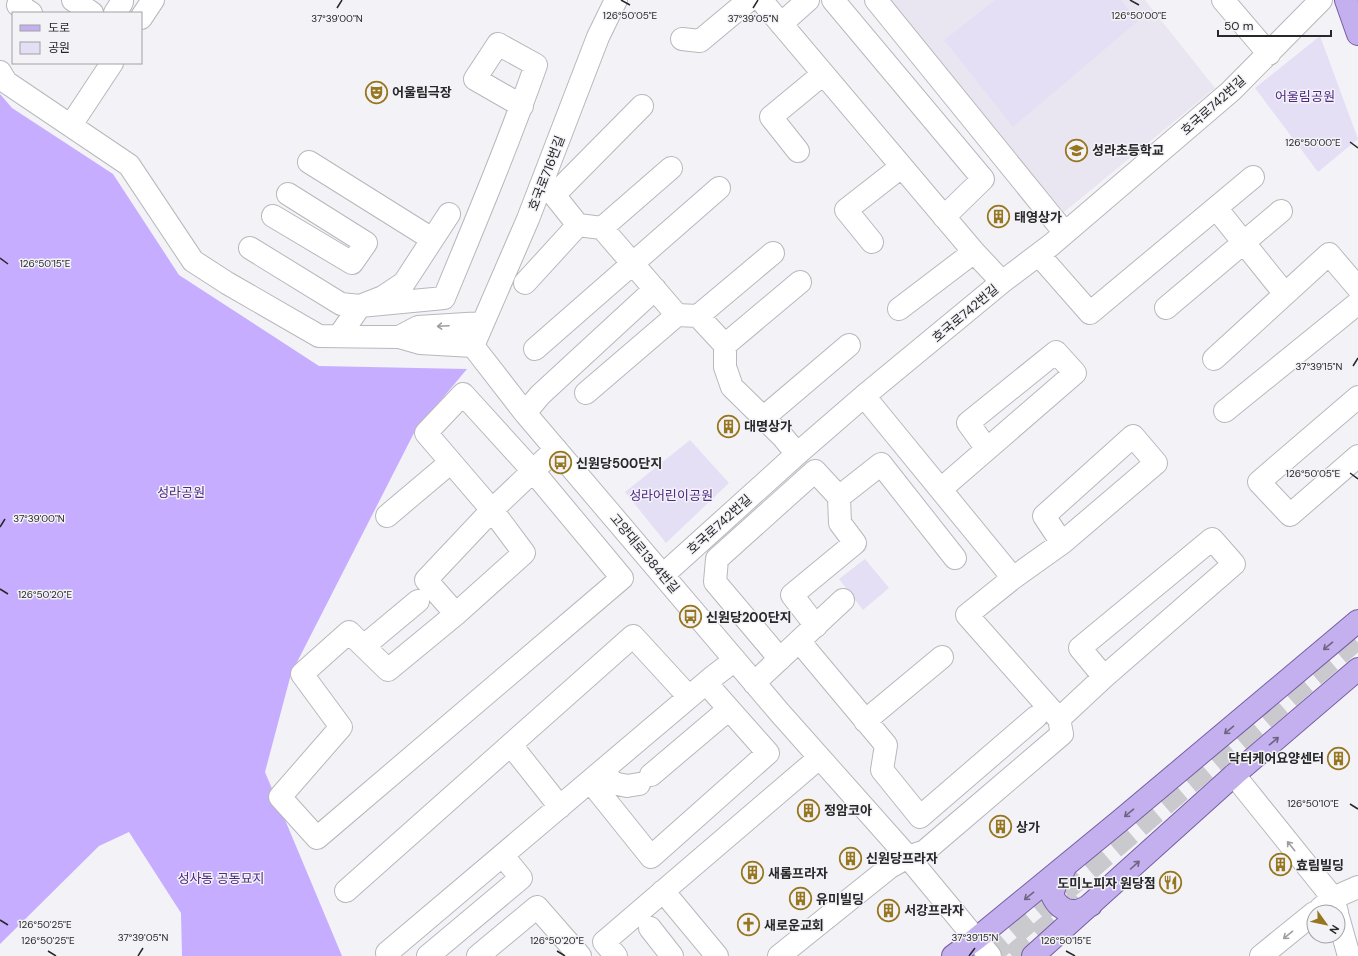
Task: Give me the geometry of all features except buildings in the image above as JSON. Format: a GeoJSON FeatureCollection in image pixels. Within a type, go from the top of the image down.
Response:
{"type":"FeatureCollection","features":[{"type":"Feature","properties":{"kind":"main road"},"geometry":{"type":"LineString","coordinates":[[1346,0],[1358,34]]}},
{"type":"Feature","properties":{"kind":"main road"},"geometry":{"type":"LineString","coordinates":[[953,956],[976,939],[1121,820],[1358,621]]}},
{"type":"Feature","properties":{"kind":"main road"},"geometry":{"type":"LineString","coordinates":[[1033,956],[1234,775],[1358,669]]}},
{"type":"Feature","properties":{"kind":"main road"},"geometry":{"type":"LineString","coordinates":[[1071,861],[1057,879],[1052,895],[1055,902],[1062,908],[1075,911],[1091,905]]}},
{"type":"Feature","properties":{"kind":"street"},"geometry":{"type":"LineString","coordinates":[[21,0],[18,5],[29,12]]}},
{"type":"Feature","properties":{"kind":"street"},"geometry":{"type":"LineString","coordinates":[[73,0],[91,12]]}},
{"type":"Feature","properties":{"kind":"street"},"geometry":{"type":"LineString","coordinates":[[116,12],[122,0]]}},
{"type":"Feature","properties":{"kind":"street"},"geometry":{"type":"LineString","coordinates":[[142,16],[153,0]]}},
{"type":"Feature","properties":{"kind":"street","name":"호국로716번길"},"geometry":{"type":"LineString","coordinates":[[473,346],[528,219],[598,37],[616,0]]}},
{"type":"Feature","properties":{"kind":"street"},"geometry":{"type":"LineString","coordinates":[[682,39],[700,41],[749,0]]}},
{"type":"Feature","properties":{"kind":"street"},"geometry":{"type":"LineString","coordinates":[[761,0],[901,167],[974,252],[1002,282]]}},
{"type":"Feature","properties":{"kind":"street"},"geometry":{"type":"LineString","coordinates":[[781,24],[808,0]]}},
{"type":"Feature","properties":{"kind":"street"},"geometry":{"type":"LineString","coordinates":[[833,0],[983,179],[944,217]]}},
{"type":"Feature","properties":{"kind":"street"},"geometry":{"type":"LineString","coordinates":[[876,0],[1065,233]]}},
{"type":"Feature","properties":{"kind":"street"},"geometry":{"type":"LineString","coordinates":[[1223,0],[1268,54]]}},
{"type":"Feature","properties":{"kind":"street","name":"호국로742번길"},"geometry":{"type":"LineString","coordinates":[[663,574],[864,396],[1002,282],[1039,255],[1232,91],[1322,0]]}},
{"type":"Feature","properties":{"kind":"street"},"geometry":{"type":"LineString","coordinates":[[71,125],[111,64]]}},
{"type":"Feature","properties":{"kind":"street"},"geometry":{"type":"LineString","coordinates":[[0,72],[6,82],[129,165],[193,261],[227,283],[320,336],[399,337],[420,343],[473,346]]}},
{"type":"Feature","properties":{"kind":"street"},"geometry":{"type":"LineString","coordinates":[[798,151],[771,117],[823,74]]}},
{"type":"Feature","properties":{"kind":"street"},"geometry":{"type":"LineString","coordinates":[[250,248],[341,304],[360,306],[444,298],[522,106]]}},
{"type":"Feature","properties":{"kind":"street"},"geometry":{"type":"LineString","coordinates":[[642,106],[554,195],[578,225],[602,228],[655,290],[725,344]]}},
{"type":"Feature","properties":{"kind":"street"},"geometry":{"type":"LineString","coordinates":[[309,162],[432,239]]}},
{"type":"Feature","properties":{"kind":"street"},"geometry":{"type":"LineString","coordinates":[[872,242],[846,210],[901,167]]}},
{"type":"Feature","properties":{"kind":"street"},"geometry":{"type":"LineString","coordinates":[[602,228],[671,168]]}},
{"type":"Feature","properties":{"kind":"street"},"geometry":{"type":"LineString","coordinates":[[1039,255],[1090,313],[1253,177]]}},
{"type":"Feature","properties":{"kind":"street"},"geometry":{"type":"LineString","coordinates":[[535,349],[719,188]]}},
{"type":"Feature","properties":{"kind":"street"},"geometry":{"type":"LineString","coordinates":[[273,216],[352,263],[366,243],[288,194]]}},
{"type":"Feature","properties":{"kind":"street"},"geometry":{"type":"LineString","coordinates":[[1216,208],[1285,294]]}},
{"type":"Feature","properties":{"kind":"street"},"geometry":{"type":"LineString","coordinates":[[1166,308],[1281,210]]}},
{"type":"Feature","properties":{"kind":"street"},"geometry":{"type":"LineString","coordinates":[[339,336],[360,306],[383,297],[404,284],[448,214]]}},
{"type":"Feature","properties":{"kind":"street"},"geometry":{"type":"LineString","coordinates":[[525,283],[578,225]]}},
{"type":"Feature","properties":{"kind":"street"},"geometry":{"type":"LineString","coordinates":[[899,309],[974,252]]}},
{"type":"Feature","properties":{"kind":"street"},"geometry":{"type":"LineString","coordinates":[[586,393],[773,254]]}},
{"type":"Feature","properties":{"kind":"street"},"geometry":{"type":"LineString","coordinates":[[1214,359],[1329,254],[1358,288]]}},
{"type":"Feature","properties":{"kind":"street"},"geometry":{"type":"LineString","coordinates":[[725,344],[800,282]]}},
{"type":"Feature","properties":{"kind":"street"},"geometry":{"type":"LineString","coordinates":[[525,412],[540,395],[655,290]]}},
{"type":"Feature","properties":{"kind":"street"},"geometry":{"type":"LineString","coordinates":[[1225,411],[1358,303]]}},
{"type":"Feature","properties":{"kind":"street"},"geometry":{"type":"LineString","coordinates":[[399,337],[418,327],[482,324]]}},
{"type":"Feature","properties":{"kind":"street"},"geometry":{"type":"LineString","coordinates":[[725,344],[725,367],[732,388],[764,418],[797,454]]}},
{"type":"Feature","properties":{"kind":"street","name":"고양대로1384번길"},"geometry":{"type":"LineString","coordinates":[[473,346],[525,412],[754,683],[908,857],[990,956]]}},
{"type":"Feature","properties":{"kind":"street"},"geometry":{"type":"LineString","coordinates":[[764,418],[849,346]]}},
{"type":"Feature","properties":{"kind":"street"},"geometry":{"type":"LineString","coordinates":[[941,489],[1075,373],[1056,352],[968,423],[987,449]]}},
{"type":"Feature","properties":{"kind":"street"},"geometry":{"type":"LineString","coordinates":[[463,394],[534,471],[622,578],[317,838],[280,797],[341,727],[302,674],[349,632],[388,670],[456,614],[524,553],[492,510],[426,433],[463,394]]}},
{"type":"Feature","properties":{"kind":"street"},"geometry":{"type":"LineString","coordinates":[[864,396],[1013,578]]}},
{"type":"Feature","properties":{"kind":"street"},"geometry":{"type":"LineString","coordinates":[[1358,396],[1259,482],[1290,515],[1358,456]]}},
{"type":"Feature","properties":{"kind":"street"},"geometry":{"type":"LineString","coordinates":[[779,956],[890,867],[908,857],[925,851],[1062,734],[1059,719],[967,614],[1013,578],[1062,543],[1156,463],[1133,436],[1044,516],[1062,543]]}},
{"type":"Feature","properties":{"kind":"street"},"geometry":{"type":"LineString","coordinates":[[456,614],[426,580],[492,510],[556,449]]}},
{"type":"Feature","properties":{"kind":"street"},"geometry":{"type":"LineString","coordinates":[[387,516],[451,462]]}},
{"type":"Feature","properties":{"kind":"street"},"geometry":{"type":"LineString","coordinates":[[839,497],[881,464],[954,558]]}},
{"type":"Feature","properties":{"kind":"street"},"geometry":{"type":"LineString","coordinates":[[780,659],[714,582],[717,559],[815,471],[839,497],[840,523],[855,543],[792,596],[816,626]]}},
{"type":"Feature","properties":{"kind":"street"},"geometry":{"type":"LineString","coordinates":[[1059,719],[1104,677],[1234,564],[1212,539],[1080,648],[1104,677]]}},
{"type":"Feature","properties":{"kind":"street"},"geometry":{"type":"LineString","coordinates":[[1166,577],[1189,604]]}},
{"type":"Feature","properties":{"kind":"street"},"geometry":{"type":"LineString","coordinates":[[754,683],[843,600]]}},
{"type":"Feature","properties":{"kind":"street"},"geometry":{"type":"LineString","coordinates":[[364,646],[418,601]]}},
{"type":"Feature","properties":{"kind":"street"},"geometry":{"type":"LineString","coordinates":[[346,891],[633,636],[689,697]]}},
{"type":"Feature","properties":{"kind":"street"},"geometry":{"type":"LineString","coordinates":[[799,641],[886,745],[882,770],[920,817],[1036,717]]}},
{"type":"Feature","properties":{"kind":"street"},"geometry":{"type":"LineString","coordinates":[[866,721],[942,657]]}},
{"type":"Feature","properties":{"kind":"street"},"geometry":{"type":"LineString","coordinates":[[390,956],[388,953],[706,682],[735,660]]}},
{"type":"Feature","properties":{"kind":"street"},"geometry":{"type":"LineString","coordinates":[[597,776],[650,856],[768,753],[706,682]]}},
{"type":"Feature","properties":{"kind":"street"},"geometry":{"type":"LineString","coordinates":[[597,776],[613,783],[627,786],[645,780],[729,709]]}},
{"type":"Feature","properties":{"kind":"street"},"geometry":{"type":"LineString","coordinates":[[511,745],[560,807]]}},
{"type":"Feature","properties":{"kind":"street"},"geometry":{"type":"LineString","coordinates":[[616,956],[604,942],[819,758]]}},
{"type":"Feature","properties":{"kind":"street"},"geometry":{"type":"LineString","coordinates":[[1234,775],[1332,904]]}},
{"type":"Feature","properties":{"kind":"street"},"geometry":{"type":"LineString","coordinates":[[428,956],[521,878],[503,856]]}},
{"type":"Feature","properties":{"kind":"street"},"geometry":{"type":"LineString","coordinates":[[1341,904],[1358,887]]}},
{"type":"Feature","properties":{"kind":"street"},"geometry":{"type":"LineString","coordinates":[[663,891],[717,956]]}},
{"type":"Feature","properties":{"kind":"street"},"geometry":{"type":"LineString","coordinates":[[478,956],[537,907],[580,956]]}},
{"type":"Feature","properties":{"kind":"street"},"geometry":{"type":"LineString","coordinates":[[1261,956],[1306,920]]}},
{"type":"Feature","properties":{"kind":"street"},"geometry":{"type":"LineString","coordinates":[[650,928],[670,953],[694,928]]}},
{"type":"Feature","properties":{"kind":"street"},"geometry":{"type":"LineString","coordinates":[[1346,944],[1349,956]]}},
{"type":"Feature","properties":{"kind":"shaded area","name":"성라초등학교"},"geometry":{"type":"Polygon","coordinates":[[[890,0],[1145,0],[1215,88],[1064,212],[890,0]]]}},
{"type":"Feature","properties":{"kind":"green space"},"geometry":{"type":"Polygon","coordinates":[[[995,0],[1121,0],[1138,21],[1013,127],[944,40],[995,0]]]}},
{"type":"Feature","properties":{"kind":"green space","name":"어울림공원"},"geometry":{"type":"Polygon","coordinates":[[[1320,36],[1358,139],[1318,172],[1255,88],[1320,36]]]}},
{"type":"Feature","properties":{"kind":"green space","name":"성라공원"},"geometry":{"type":"Polygon","coordinates":[[[0,94],[12,108],[113,174],[179,275],[319,366],[467,369],[415,431],[291,674],[265,772],[342,956],[182,956],[181,913],[129,832],[99,846],[0,944],[0,94]]]}},
{"type":"Feature","properties":{"kind":"green space","name":"성라어린이공원"},"geometry":{"type":"Polygon","coordinates":[[[690,440],[729,483],[666,543],[625,492],[690,440]]]}},
{"type":"Feature","properties":{"kind":"green space"},"geometry":{"type":"Polygon","coordinates":[[[865,559],[889,588],[863,610],[839,579],[865,559]]]}},
{"type":"Feature","properties":{"kind":"tunnel"},"geometry":{"type":"LineString","coordinates":[[989,956],[1358,638]]}},
{"type":"Feature","properties":{"kind":"tunnel"},"geometry":{"type":"LineString","coordinates":[[1012,956],[1080,899]]}},
{"type":"Feature","properties":{"kind":"place","name":"어울림극장"},"geometry":{"type":"Point","coordinates":[376,92]}},
{"type":"Feature","properties":{"kind":"place","name":"성라초등학교"},"geometry":{"type":"Point","coordinates":[1077,150]}},
{"type":"Feature","properties":{"kind":"place","name":"태영상가"},"geometry":{"type":"Point","coordinates":[998,217]}},
{"type":"Feature","properties":{"kind":"place","name":"대명상가"},"geometry":{"type":"Point","coordinates":[729,426]}},
{"type":"Feature","properties":{"kind":"place","name":"신원당500단지"},"geometry":{"type":"Point","coordinates":[560,463]}},
{"type":"Feature","properties":{"kind":"place","name":"신원당200단지"},"geometry":{"type":"Point","coordinates":[690,617]}},
{"type":"Feature","properties":{"kind":"place","name":"닥터케어요양센터"},"geometry":{"type":"Point","coordinates":[1339,758]}},
{"type":"Feature","properties":{"kind":"place","name":"정암코아"},"geometry":{"type":"Point","coordinates":[809,810]}},
{"type":"Feature","properties":{"kind":"place","name":"상가"},"geometry":{"type":"Point","coordinates":[1000,827]}},
{"type":"Feature","properties":{"kind":"place","name":"신원당프라자"},"geometry":{"type":"Point","coordinates":[851,858]}},
{"type":"Feature","properties":{"kind":"place","name":"효림빌딩"},"geometry":{"type":"Point","coordinates":[1281,865]}},
{"type":"Feature","properties":{"kind":"place","name":"새롬프라자"},"geometry":{"type":"Point","coordinates":[752,873]}},
{"type":"Feature","properties":{"kind":"place","name":"도미노피자 원당점"},"geometry":{"type":"Point","coordinates":[1171,883]}},
{"type":"Feature","properties":{"kind":"place","name":"유미빌딩"},"geometry":{"type":"Point","coordinates":[801,899]}},
{"type":"Feature","properties":{"kind":"place","name":"서강프라자"},"geometry":{"type":"Point","coordinates":[889,910]}},
{"type":"Feature","properties":{"kind":"place","name":"새로운교회"},"geometry":{"type":"Point","coordinates":[749,925]}},
{"type":"Feature","properties":{"kind":"park label","name":"성사동 공동묘지"},"geometry":{"type":"Point","coordinates":[221,878]}}]}
